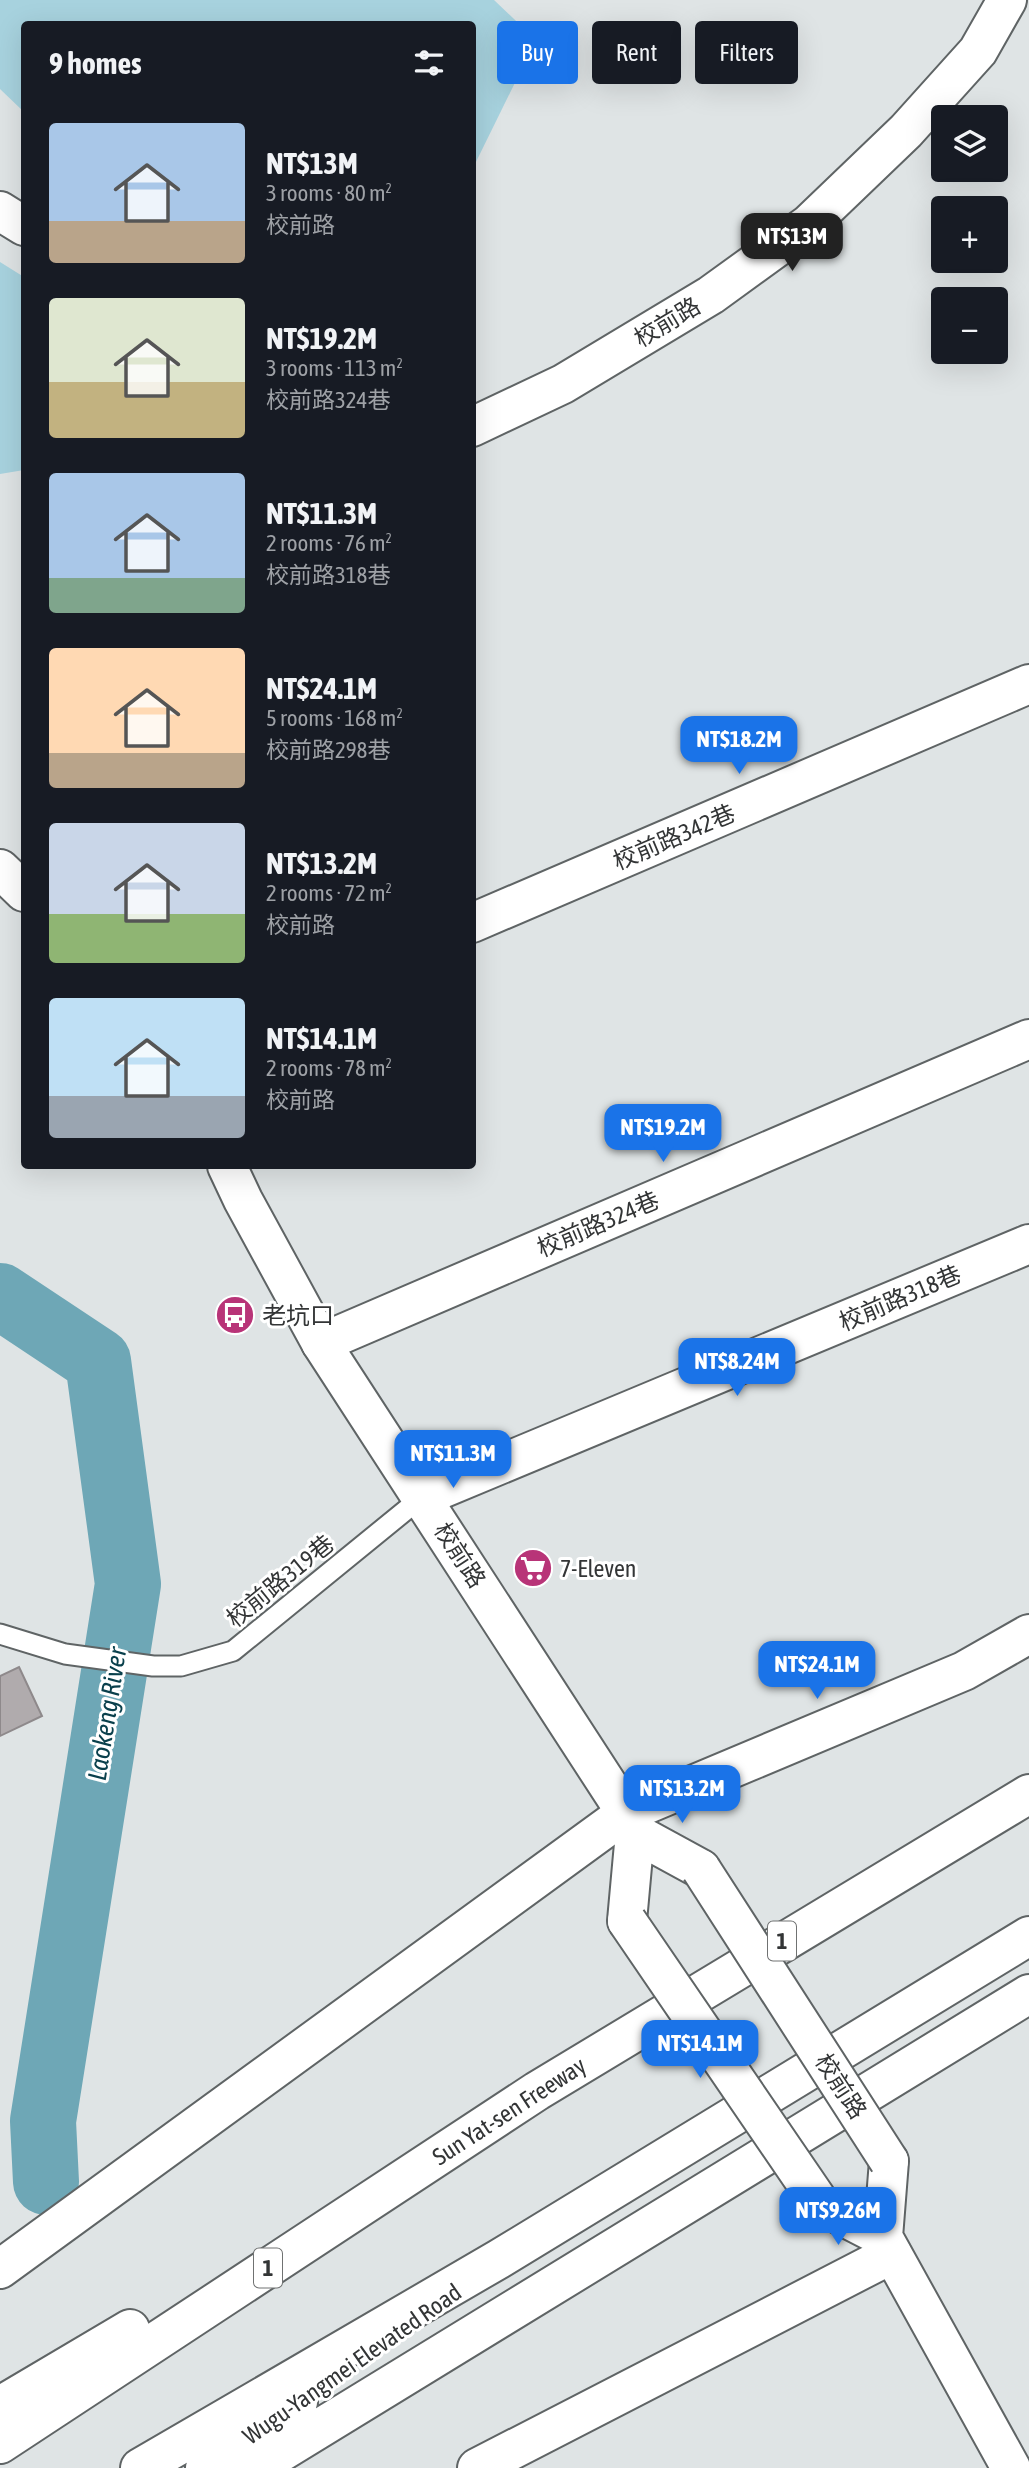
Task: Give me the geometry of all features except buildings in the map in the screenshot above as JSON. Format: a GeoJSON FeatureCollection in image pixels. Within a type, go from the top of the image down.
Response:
{"type":"FeatureCollection","features":[{"type":"Feature","properties":{"kind":"main road","name":"校前路"},"geometry":{"type":"LineString","coordinates":[[476,425],[563,384],[711,295],[809,223],[906,131],[978,51],[1007,0]]}},
{"type":"Feature","properties":{"kind":"main road"},"geometry":{"type":"LineString","coordinates":[[0,211],[21,224]]}},
{"type":"Feature","properties":{"kind":"main road","name":"校前路342巷"},"geometry":{"type":"LineString","coordinates":[[476,921],[1029,684]]}},
{"type":"Feature","properties":{"kind":"main road"},"geometry":{"type":"LineString","coordinates":[[0,869],[21,889]]}},
{"type":"Feature","properties":{"kind":"main road","name":"校前路324巷"},"geometry":{"type":"LineString","coordinates":[[321,1343],[1029,1040]]}},
{"type":"Feature","properties":{"kind":"main road","name":"校前路"},"geometry":{"type":"LineString","coordinates":[[228,1169],[321,1343],[631,1823],[701,1869],[889,2161],[887,2245]]}},
{"type":"Feature","properties":{"kind":"main road","name":"校前路318巷"},"geometry":{"type":"LineString","coordinates":[[422,1497],[1029,1244]]}},
{"type":"Feature","properties":{"kind":"main road"},"geometry":{"type":"LineString","coordinates":[[0,2269],[631,1823],[964,1671],[1029,1634]]}},
{"type":"Feature","properties":{"kind":"main road","name":"Sun Yat-sen Freeway"},"geometry":{"type":"LineString","coordinates":[[0,2444],[537,2091],[1029,1794]]}},
{"type":"Feature","properties":{"kind":"main road"},"geometry":{"type":"LineString","coordinates":[[631,1823],[627,1921],[821,2205],[887,2245],[1011,2468]]}},
{"type":"Feature","properties":{"kind":"main road"},"geometry":{"type":"LineString","coordinates":[[140,2468],[499,2259],[1029,1936]]}},
{"type":"Feature","properties":{"kind":"main road"},"geometry":{"type":"LineString","coordinates":[[255,2468],[1029,1994]]}},
{"type":"Feature","properties":{"kind":"main road","name":"1"},"geometry":{"type":"LineString","coordinates":[[0,2406],[537,2091]]}},
{"type":"Feature","properties":{"kind":"main road"},"geometry":{"type":"LineString","coordinates":[[477,2468],[887,2245]]}},
{"type":"Feature","properties":{"kind":"main road","name":"Wugu-Yangmei Elevated Road"},"geometry":{"type":"LineString","coordinates":[[205,2468],[499,2259]]}},
{"type":"Feature","properties":{"kind":"lane","name":"校前路319巷"},"geometry":{"type":"LineString","coordinates":[[0,1634],[65,1654],[153,1666],[181,1666],[233,1651],[422,1497]]}},
{"type":"Feature","properties":{"kind":"shaded area"},"geometry":{"type":"Polygon","coordinates":[[[0,0],[494,0],[516,21],[497,21],[497,84],[514,84],[476,162],[476,21],[21,21],[21,109],[0,89],[0,0]]]}},
{"type":"Feature","properties":{"kind":"shaded area"},"geometry":{"type":"Polygon","coordinates":[[[0,262],[21,275],[21,470],[0,474],[0,262]]]}},
{"type":"Feature","properties":{"kind":"waterway","name":"Laokeng River"},"geometry":{"type":"LineString","coordinates":[[0,1296],[98,1361],[128,1584],[43,2121],[46,2182]]}},
{"type":"Feature","properties":{"kind":"place","name":"老坑口"},"geometry":{"type":"Point","coordinates":[235,1315]}},
{"type":"Feature","properties":{"kind":"place","name":"7-Eleven"},"geometry":{"type":"Point","coordinates":[533,1568]}}]}
